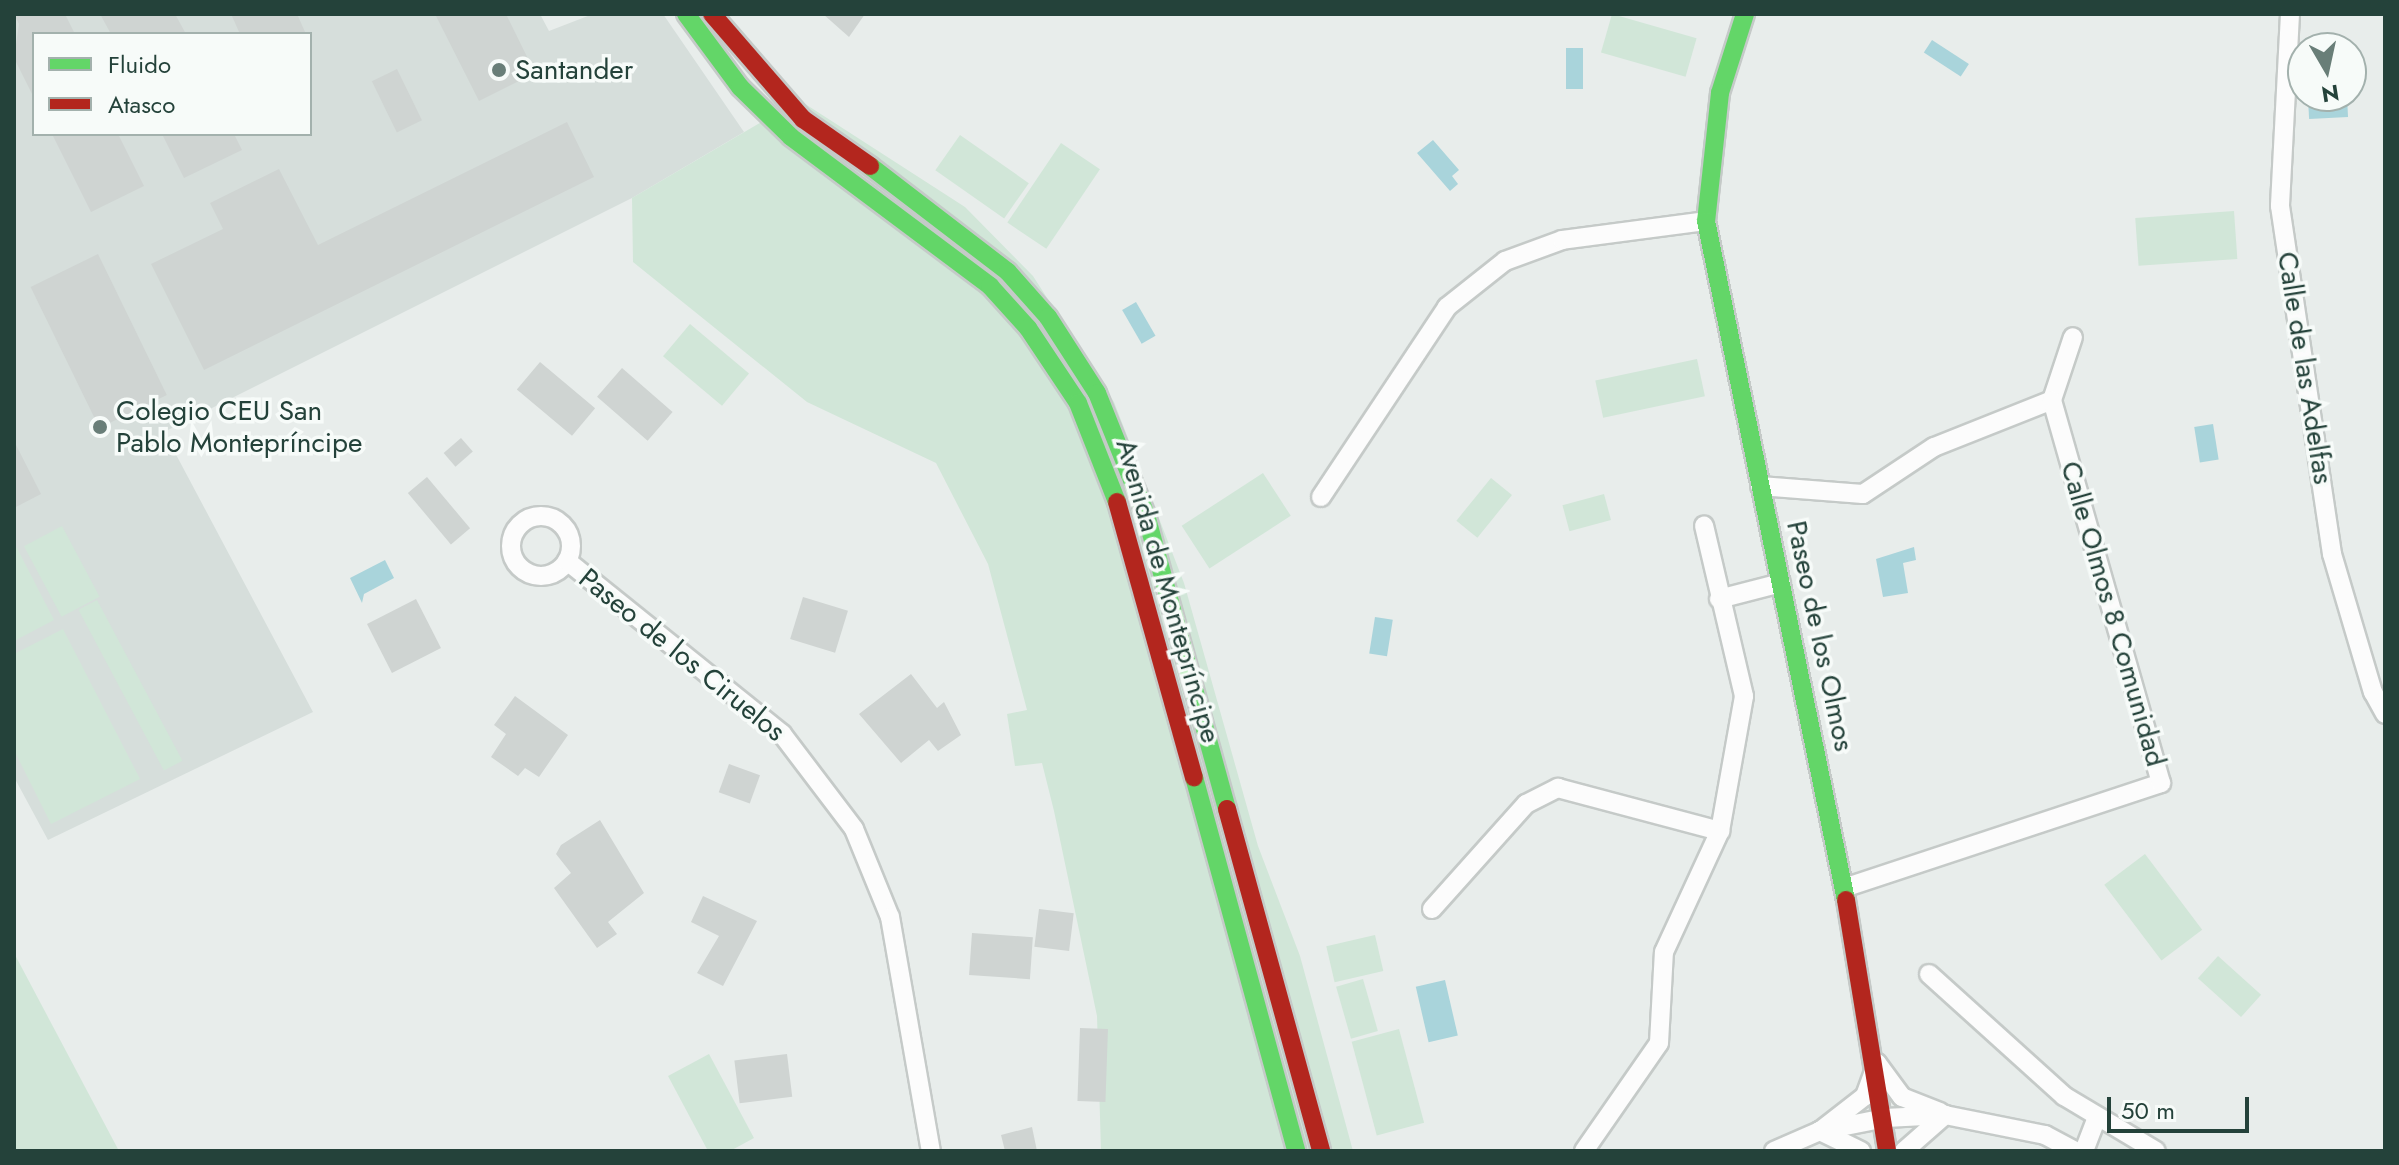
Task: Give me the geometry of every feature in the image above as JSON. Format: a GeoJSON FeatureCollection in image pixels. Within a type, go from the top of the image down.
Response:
{"type":"FeatureCollection","features":[{"type":"Feature","properties":{"kind":"street","name":"Avenida de Montepríncipe"},"geometry":{"type":"LineString","coordinates":[[686,14],[740,87],[791,137],[990,286],[1078,403],[1124,519],[1296,1151]]}},
{"type":"Feature","properties":{"kind":"street","name":"Avenida de Montepríncipe"},"geometry":{"type":"LineString","coordinates":[[712,14],[756,72],[803,119],[958,228],[1008,272],[1048,317],[1097,393],[1146,515],[1321,1151]]}},
{"type":"Feature","properties":{"kind":"street","name":"Paseo de los Olmos"},"geometry":{"type":"LineString","coordinates":[[1745,14],[1720,93],[1706,221],[1844,888],[1877,1063],[1887,1151]]}},
{"type":"Feature","properties":{"kind":"street","name":"Calle de las Adelfas"},"geometry":{"type":"LineString","coordinates":[[2290,14],[2280,206],[2332,554],[2373,692],[2385,714]]}},
{"type":"Feature","properties":{"kind":"street"},"geometry":{"type":"LineString","coordinates":[[1321,497],[1447,307],[1505,261],[1562,240],[1706,221]]}},
{"type":"Feature","properties":{"kind":"street"},"geometry":{"type":"LineString","coordinates":[[1760,486],[1863,494],[1934,447],[2052,400],[2073,337]]}},
{"type":"Feature","properties":{"kind":"street","name":"Calle Olmos 8 Comunidad"},"geometry":{"type":"LineString","coordinates":[[1844,888],[2161,783],[2052,400]]}},
{"type":"Feature","properties":{"kind":"street"},"geometry":{"type":"LineString","coordinates":[[1584,1151],[1659,1043],[1664,952],[1720,831],[1744,696],[1704,526]]}},
{"type":"Feature","properties":{"kind":"street","name":"Paseo de los Ciruelos"},"geometry":{"type":"LineString","coordinates":[[567,561],[782,734],[854,829],[890,917],[931,1151]]}},
{"type":"Feature","properties":{"kind":"street"},"geometry":{"type":"LineString","coordinates":[[1719,599],[1781,583]]}},
{"type":"Feature","properties":{"kind":"street"},"geometry":{"type":"LineString","coordinates":[[1432,909],[1526,804],[1558,788],[1720,831]]}},
{"type":"Feature","properties":{"kind":"street"},"geometry":{"type":"LineString","coordinates":[[1929,974],[2064,1096],[2156,1151]]}},
{"type":"Feature","properties":{"kind":"street","name":"Paseo de los Olmos"},"geometry":{"type":"LineString","coordinates":[[1877,1063],[1902,1097],[1945,1115]]}},
{"type":"Feature","properties":{"kind":"street"},"geometry":{"type":"LineString","coordinates":[[1820,1131],[1865,1096],[1877,1063]]}},
{"type":"Feature","properties":{"kind":"street"},"geometry":{"type":"LineString","coordinates":[[1904,1151],[1945,1115]]}},
{"type":"Feature","properties":{"kind":"street"},"geometry":{"type":"LineString","coordinates":[[1774,1151],[1820,1131],[1885,1118],[1945,1115],[2045,1135],[2075,1151]]}},
{"type":"Feature","properties":{"kind":"street"},"geometry":{"type":"LineString","coordinates":[[2084,1151],[2097,1117]]}},
{"type":"Feature","properties":{"kind":"street"},"geometry":{"type":"LineString","coordinates":[[1820,1131],[1861,1151]]}},
{"type":"Feature","properties":{"kind":"shaded area","name":"Colegio CEU San Pablo Montepríncipe"},"geometry":{"type":"Polygon","coordinates":[[[14,14],[540,14],[549,31],[593,14],[663,14],[744,132],[632,198],[164,432],[313,712],[48,840],[14,777],[14,14]]]}},
{"type":"Feature","properties":{"kind":"green space"},"geometry":{"type":"Polygon","coordinates":[[[1612,14],[1697,38],[1686,77],[1601,52],[1612,14]]]}},
{"type":"Feature","properties":{"kind":"green space"},"geometry":{"type":"Polygon","coordinates":[[[799,100],[965,207],[1033,276],[1114,402],[1184,583],[1258,846],[1300,956],[1353,1151],[1101,1151],[1097,1016],[1054,811],[1042,763],[1015,766],[1007,714],[1027,710],[988,564],[936,463],[807,402],[633,262],[632,198],[799,100]]]}},
{"type":"Feature","properties":{"kind":"green space"},"geometry":{"type":"Polygon","coordinates":[[[960,135],[1029,183],[1004,218],[935,170],[960,135]]]}},
{"type":"Feature","properties":{"kind":"green space"},"geometry":{"type":"Polygon","coordinates":[[[1061,143],[1100,169],[1046,249],[1007,223],[1061,143]]]}},
{"type":"Feature","properties":{"kind":"green space"},"geometry":{"type":"Polygon","coordinates":[[[2234,211],[2237,259],[2139,266],[2135,218],[2234,211]]]}},
{"type":"Feature","properties":{"kind":"green space"},"geometry":{"type":"Polygon","coordinates":[[[690,324],[749,373],[722,406],[663,356],[690,324]]]}},
{"type":"Feature","properties":{"kind":"green space"},"geometry":{"type":"Polygon","coordinates":[[[1697,359],[1705,396],[1603,418],[1595,381],[1697,359]]]}},
{"type":"Feature","properties":{"kind":"green space"},"geometry":{"type":"Polygon","coordinates":[[[1263,473],[1291,516],[1209,569],[1182,526],[1263,473]]]}},
{"type":"Feature","properties":{"kind":"green space"},"geometry":{"type":"Polygon","coordinates":[[[1491,478],[1512,495],[1477,538],[1456,521],[1491,478]]]}},
{"type":"Feature","properties":{"kind":"green space"},"geometry":{"type":"Polygon","coordinates":[[[1604,494],[1611,520],[1569,531],[1562,505],[1604,494]]]}},
{"type":"Feature","properties":{"kind":"green space"},"geometry":{"type":"Polygon","coordinates":[[[62,526],[100,597],[62,617],[24,546],[62,526]]]}},
{"type":"Feature","properties":{"kind":"green space"},"geometry":{"type":"Polygon","coordinates":[[[17,548],[54,620],[16,640],[14,549],[17,548]]]}},
{"type":"Feature","properties":{"kind":"green space"},"geometry":{"type":"Polygon","coordinates":[[[97,600],[182,761],[164,771],[78,610],[97,600]]]}},
{"type":"Feature","properties":{"kind":"green space"},"geometry":{"type":"Polygon","coordinates":[[[63,629],[140,779],[51,824],[14,750],[14,654],[63,629]]]}},
{"type":"Feature","properties":{"kind":"green space"},"geometry":{"type":"Polygon","coordinates":[[[2145,854],[2202,930],[2161,961],[2104,885],[2145,854]]]}},
{"type":"Feature","properties":{"kind":"green space"},"geometry":{"type":"Polygon","coordinates":[[[1375,935],[1383,971],[1335,982],[1326,946],[1375,935]]]}},
{"type":"Feature","properties":{"kind":"green space"},"geometry":{"type":"Polygon","coordinates":[[[14,953],[119,1151],[14,1151],[14,953]]]}},
{"type":"Feature","properties":{"kind":"green space"},"geometry":{"type":"Polygon","coordinates":[[[2218,956],[2261,995],[2241,1017],[2198,978],[2218,956]]]}},
{"type":"Feature","properties":{"kind":"green space"},"geometry":{"type":"Polygon","coordinates":[[[1363,979],[1378,1031],[1351,1039],[1336,987],[1363,979]]]}},
{"type":"Feature","properties":{"kind":"green space"},"geometry":{"type":"Polygon","coordinates":[[[1399,1029],[1424,1123],[1377,1135],[1352,1042],[1399,1029]]]}},
{"type":"Feature","properties":{"kind":"green space"},"geometry":{"type":"Polygon","coordinates":[[[709,1054],[754,1138],[730,1151],[708,1151],[668,1076],[709,1054]]]}},
{"type":"Feature","properties":{"kind":"water"},"geometry":{"type":"Polygon","coordinates":[[[1932,40],[1969,64],[1961,77],[1924,53],[1932,40]]]}},
{"type":"Feature","properties":{"kind":"water"},"geometry":{"type":"Polygon","coordinates":[[[1566,48],[1583,48],[1583,89],[1566,89],[1566,48]]]}},
{"type":"Feature","properties":{"kind":"water"},"geometry":{"type":"Polygon","coordinates":[[[2309,112],[2348,112],[2348,117],[2309,119],[2309,112]]]}},
{"type":"Feature","properties":{"kind":"water"},"geometry":{"type":"Polygon","coordinates":[[[1433,140],[1459,170],[1452,176],[1458,184],[1450,191],[1417,153],[1433,140]]]}},
{"type":"Feature","properties":{"kind":"water"},"geometry":{"type":"Polygon","coordinates":[[[1136,302],[1156,336],[1142,344],[1122,310],[1136,302]]]}},
{"type":"Feature","properties":{"kind":"water"},"geometry":{"type":"Polygon","coordinates":[[[2213,424],[2219,460],[2200,463],[2194,427],[2213,424]]]}},
{"type":"Feature","properties":{"kind":"water"},"geometry":{"type":"Polygon","coordinates":[[[1914,547],[1916,560],[1903,563],[1908,593],[1883,597],[1876,559],[1914,547]]]}},
{"type":"Feature","properties":{"kind":"water"},"geometry":{"type":"Polygon","coordinates":[[[385,560],[394,578],[364,594],[362,603],[350,578],[385,560]]]}},
{"type":"Feature","properties":{"kind":"water"},"geometry":{"type":"Polygon","coordinates":[[[1375,617],[1393,620],[1387,656],[1369,654],[1375,617]]]}},
{"type":"Feature","properties":{"kind":"water"},"geometry":{"type":"Polygon","coordinates":[[[1445,980],[1458,1036],[1429,1042],[1416,987],[1445,980]]]}},
{"type":"Feature","properties":{"kind":"building"},"geometry":{"type":"Polygon","coordinates":[[[14,14],[65,14],[74,32],[32,32],[32,94],[14,58],[19,24],[14,14]]]}},
{"type":"Feature","properties":{"kind":"building"},"geometry":{"type":"Polygon","coordinates":[[[100,14],[175,14],[185,32],[110,32],[100,14]]]}},
{"type":"Feature","properties":{"kind":"building"},"geometry":{"type":"Polygon","coordinates":[[[231,14],[297,14],[305,32],[239,32],[231,14]]]}},
{"type":"Feature","properties":{"kind":"building"},"geometry":{"type":"Polygon","coordinates":[[[435,14],[506,14],[535,73],[479,101],[435,14]]]}},
{"type":"Feature","properties":{"kind":"building"},"geometry":{"type":"Polygon","coordinates":[[[823,14],[865,14],[849,37],[823,14]]]}},
{"type":"Feature","properties":{"kind":"building"},"geometry":{"type":"Polygon","coordinates":[[[397,69],[422,120],[397,133],[372,81],[397,69]]]}},
{"type":"Feature","properties":{"kind":"building"},"geometry":{"type":"Polygon","coordinates":[[[567,122],[594,177],[204,370],[151,264],[223,229],[210,203],[279,169],[318,245],[567,122]]]}},
{"type":"Feature","properties":{"kind":"building"},"geometry":{"type":"Polygon","coordinates":[[[53,136],[119,136],[144,186],[91,212],[53,136]]]}},
{"type":"Feature","properties":{"kind":"building"},"geometry":{"type":"Polygon","coordinates":[[[163,136],[235,136],[242,150],[184,178],[163,136]]]}},
{"type":"Feature","properties":{"kind":"building"},"geometry":{"type":"Polygon","coordinates":[[[98,254],[167,395],[99,428],[31,287],[98,254]]]}},
{"type":"Feature","properties":{"kind":"building"},"geometry":{"type":"Polygon","coordinates":[[[540,362],[595,408],[572,436],[517,390],[540,362]]]}},
{"type":"Feature","properties":{"kind":"building"},"geometry":{"type":"Polygon","coordinates":[[[622,368],[673,412],[648,441],[597,397],[622,368]]]}},
{"type":"Feature","properties":{"kind":"building"},"geometry":{"type":"Polygon","coordinates":[[[461,438],[473,452],[455,467],[444,453],[461,438]]]}},
{"type":"Feature","properties":{"kind":"building"},"geometry":{"type":"Polygon","coordinates":[[[14,441],[41,494],[14,508],[14,441]]]}},
{"type":"Feature","properties":{"kind":"building"},"geometry":{"type":"Polygon","coordinates":[[[427,477],[470,528],[451,544],[408,493],[427,477]]]}},
{"type":"Feature","properties":{"kind":"building"},"geometry":{"type":"Polygon","coordinates":[[[803,597],[848,611],[835,653],[790,639],[803,597]]]}},
{"type":"Feature","properties":{"kind":"building"},"geometry":{"type":"Polygon","coordinates":[[[416,599],[441,648],[392,673],[367,624],[416,599]]]}},
{"type":"Feature","properties":{"kind":"building"},"geometry":{"type":"Polygon","coordinates":[[[911,674],[937,708],[944,702],[961,735],[938,751],[929,740],[901,763],[859,714],[911,674]]]}},
{"type":"Feature","properties":{"kind":"building"},"geometry":{"type":"Polygon","coordinates":[[[515,696],[568,735],[539,777],[525,768],[518,776],[491,757],[506,734],[494,725],[515,696]]]}},
{"type":"Feature","properties":{"kind":"building"},"geometry":{"type":"Polygon","coordinates":[[[729,764],[760,775],[750,803],[719,792],[729,764]]]}},
{"type":"Feature","properties":{"kind":"building"},"geometry":{"type":"Polygon","coordinates":[[[600,820],[644,893],[608,922],[617,934],[597,948],[554,888],[571,873],[556,854],[561,845],[600,820]]]}},
{"type":"Feature","properties":{"kind":"building"},"geometry":{"type":"Polygon","coordinates":[[[703,896],[757,921],[723,986],[697,973],[719,936],[691,922],[703,896]]]}},
{"type":"Feature","properties":{"kind":"building"},"geometry":{"type":"Polygon","coordinates":[[[1039,909],[1074,913],[1069,951],[1034,947],[1039,909]]]}},
{"type":"Feature","properties":{"kind":"building"},"geometry":{"type":"Polygon","coordinates":[[[972,933],[1033,937],[1030,979],[969,975],[972,933]]]}},
{"type":"Feature","properties":{"kind":"building"},"geometry":{"type":"Polygon","coordinates":[[[1080,1028],[1108,1029],[1105,1102],[1077,1101],[1080,1028]]]}},
{"type":"Feature","properties":{"kind":"building"},"geometry":{"type":"Polygon","coordinates":[[[787,1054],[792,1097],[740,1103],[734,1060],[787,1054]]]}},
{"type":"Feature","properties":{"kind":"building"},"geometry":{"type":"Polygon","coordinates":[[[1032,1127],[1037,1151],[1005,1151],[1001,1135],[1032,1127]]]}},
{"type":"Feature","properties":{"kind":"traffic: fast"},"geometry":{"type":"LineString","coordinates":[[686,14],[740,87],[791,137],[990,286],[1028,328],[1078,403],[1117,502]]}},
{"type":"Feature","properties":{"kind":"traffic: fast"},"geometry":{"type":"LineString","coordinates":[[1745,14],[1720,93],[1706,221],[1846,900]]}},
{"type":"Feature","properties":{"kind":"traffic: fast"},"geometry":{"type":"LineString","coordinates":[[870,166],[1008,272],[1048,317],[1097,393],[1146,515],[1227,809]]}},
{"type":"Feature","properties":{"kind":"traffic: fast"},"geometry":{"type":"LineString","coordinates":[[1194,777],[1296,1151]]}},
{"type":"Feature","properties":{"kind":"traffic: jam"},"geometry":{"type":"LineString","coordinates":[[712,14],[803,119],[870,166]]}},
{"type":"Feature","properties":{"kind":"traffic: jam"},"geometry":{"type":"LineString","coordinates":[[1117,502],[1194,777]]}},
{"type":"Feature","properties":{"kind":"traffic: jam"},"geometry":{"type":"LineString","coordinates":[[1227,809],[1321,1151]]}},
{"type":"Feature","properties":{"kind":"traffic: jam"},"geometry":{"type":"LineString","coordinates":[[1846,900],[1887,1151]]}},
{"type":"Feature","properties":{"kind":"place","name":"Santander"},"geometry":{"type":"Point","coordinates":[499,70]}},
{"type":"Feature","properties":{"kind":"place","name":"Colegio CEU San Pablo Montepríncipe"},"geometry":{"type":"Point","coordinates":[100,427]}}]}
